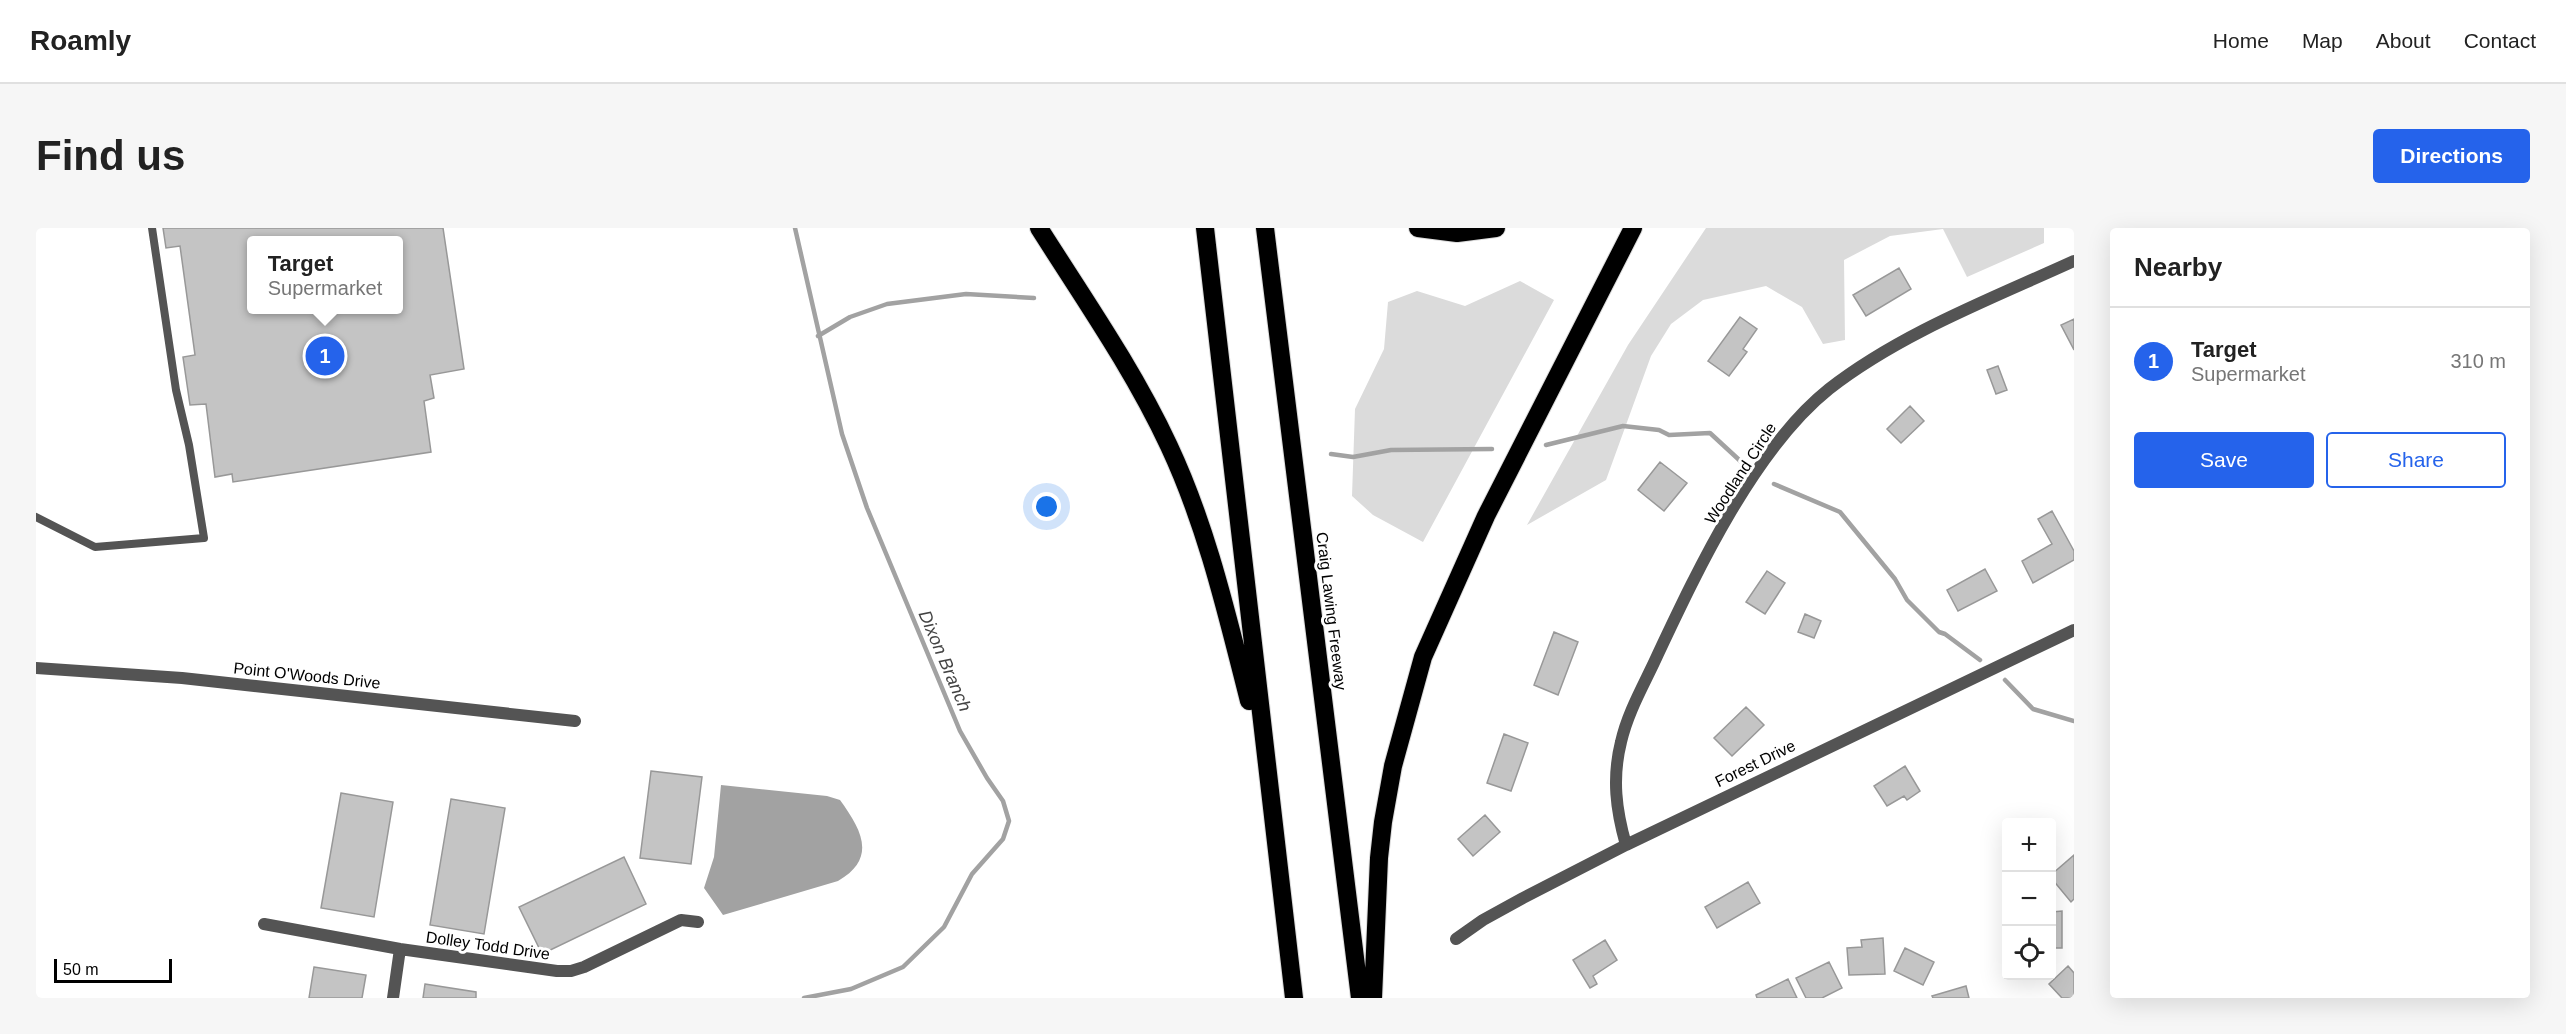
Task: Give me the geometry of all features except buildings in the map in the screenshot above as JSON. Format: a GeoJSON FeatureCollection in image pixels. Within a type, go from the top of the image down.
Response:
{"type":"FeatureCollection","features":[{"type":"Feature","properties":{"kind":"highway"},"geometry":{"type":"LineString","coordinates":[[1039,228],[1128,368],[1170,448],[1207,543],[1266,767]]}},
{"type":"Feature","properties":{"kind":"highway"},"geometry":{"type":"LineString","coordinates":[[1204,228],[1293,998]]}},
{"type":"Feature","properties":{"kind":"highway","name":"Craig Lawing Freeway"},"geometry":{"type":"LineString","coordinates":[[1265,228],[1360,998]]}},
{"type":"Feature","properties":{"kind":"highway"},"geometry":{"type":"LineString","coordinates":[[1418,228],[1457,233],[1496,228]]}},
{"type":"Feature","properties":{"kind":"highway"},"geometry":{"type":"LineString","coordinates":[[1373,998],[1378,869],[1383,822],[1393,766],[1423,657],[1486,516],[1633,228]]}},
{"type":"Feature","properties":{"kind":"street","name":"Woodland Circle"},"geometry":{"type":"LineString","coordinates":[[1626,845],[1619,819],[1615,771],[1626,725],[1671,627],[1717,539],[1776,443],[1803,411],[1863,366],[1944,321],[2074,261]]}},
{"type":"Feature","properties":{"kind":"street","name":"Forest Drive"},"geometry":{"type":"LineString","coordinates":[[1456,939],[1483,920],[1626,845],[2074,630]]}},
{"type":"Feature","properties":{"kind":"street","name":"Point O'Woods Drive"},"geometry":{"type":"LineString","coordinates":[[36,668],[183,678],[575,721]]}},
{"type":"Feature","properties":{"kind":"street","name":"Dolley Todd Drive"},"geometry":{"type":"LineString","coordinates":[[264,924],[400,949],[547,970],[571,971],[681,920],[698,922]]}},
{"type":"Feature","properties":{"kind":"street"},"geometry":{"type":"LineString","coordinates":[[393,998],[400,949]]}},
{"type":"Feature","properties":{"kind":"lane"},"geometry":{"type":"LineString","coordinates":[[36,517],[95,548],[204,538],[189,445],[176,390],[152,228]]}},
{"type":"Feature","properties":{"kind":"shaded area"},"geometry":{"type":"Polygon","coordinates":[[[1706,228],[2044,228],[2044,243],[1967,277],[1943,229],[1890,236],[1844,260],[1845,340],[1823,344],[1802,307],[1766,286],[1703,300],[1671,324],[1651,356],[1606,480],[1527,525],[1628,345],[1706,228]]]}},
{"type":"Feature","properties":{"kind":"shaded area"},"geometry":{"type":"Polygon","coordinates":[[[1520,281],[1554,300],[1423,542],[1373,515],[1352,496],[1355,409],[1384,349],[1388,302],[1417,291],[1465,306],[1520,281]]]}},
{"type":"Feature","properties":{"kind":"shaded area"},"geometry":{"type":"Polygon","coordinates":[[[721,785],[827,796],[840,800],[859,832],[862,853],[858,863],[838,881],[723,915],[704,888],[714,857],[721,785]]]}},
{"type":"Feature","properties":{"kind":"waterway","name":"Dixon Branch"},"geometry":{"type":"LineString","coordinates":[[795,228],[842,434],[867,508],[960,731],[1003,801],[1009,821],[1003,839],[972,874],[944,927],[903,967],[851,989],[804,998]]}},
{"type":"Feature","properties":{"kind":"waterway"},"geometry":{"type":"LineString","coordinates":[[818,336],[850,317],[887,304],[966,294],[1034,298]]}},
{"type":"Feature","properties":{"kind":"waterway"},"geometry":{"type":"LineString","coordinates":[[1546,445],[1623,426],[1659,430],[1669,435],[1710,433],[1749,469]]}},
{"type":"Feature","properties":{"kind":"waterway"},"geometry":{"type":"LineString","coordinates":[[1331,454],[1353,457],[1391,450],[1492,449]]}},
{"type":"Feature","properties":{"kind":"waterway"},"geometry":{"type":"LineString","coordinates":[[1774,484],[1840,512],[1895,579],[1907,600],[1939,632],[1980,660]]}},
{"type":"Feature","properties":{"kind":"waterway"},"geometry":{"type":"LineString","coordinates":[[2005,680],[2033,709],[2074,721]]}},
{"type":"Feature","properties":{"kind":"place","name":"Target"},"geometry":{"type":"Point","coordinates":[325,356]}}]}
